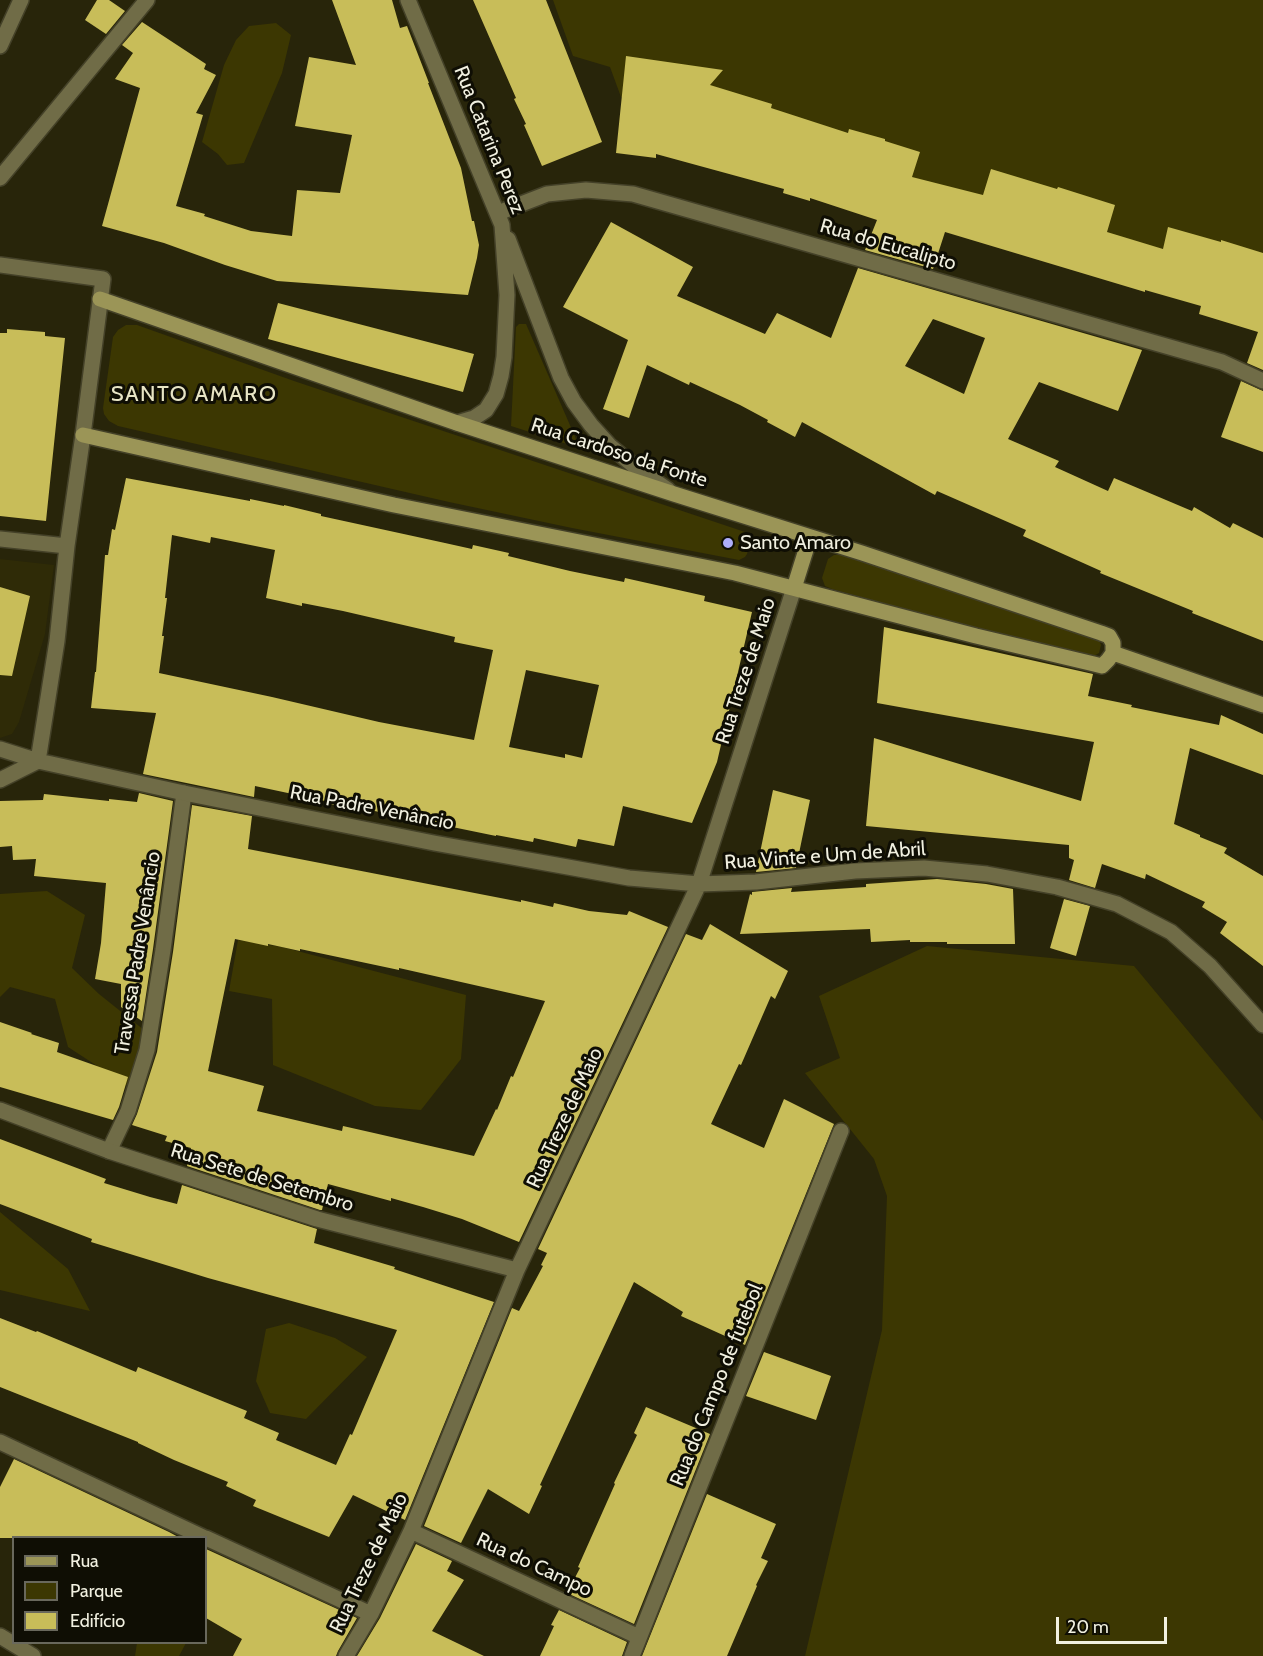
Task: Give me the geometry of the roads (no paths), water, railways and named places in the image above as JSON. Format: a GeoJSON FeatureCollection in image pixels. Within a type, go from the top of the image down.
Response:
{"type":"FeatureCollection","features":[{"type":"Feature","properties":{"kind":"main road","name":"Rua Cardoso da Fonte"},"geometry":{"type":"LineString","coordinates":[[100,299],[458,423],[1101,633],[1109,636],[1113,643],[1113,653]]}},
{"type":"Feature","properties":{"kind":"main road"},"geometry":{"type":"LineString","coordinates":[[83,435],[394,505],[735,573],[975,636],[1102,666],[1113,653],[1263,705]]}},
{"type":"Feature","properties":{"kind":"main road"},"geometry":{"type":"LineString","coordinates":[[794,588],[810,537]]}},
{"type":"Feature","properties":{"kind":"street"},"geometry":{"type":"LineString","coordinates":[[0,46],[21,0]]}},
{"type":"Feature","properties":{"kind":"street"},"geometry":{"type":"LineString","coordinates":[[0,178],[147,0]]}},
{"type":"Feature","properties":{"kind":"street","name":"Rua Catarina Perez"},"geometry":{"type":"LineString","coordinates":[[408,0],[500,219],[507,295],[501,376],[496,394],[486,410],[474,418],[458,423]]}},
{"type":"Feature","properties":{"kind":"street","name":"Rua do Eucalipto"},"geometry":{"type":"LineString","coordinates":[[500,219],[547,194],[586,190],[633,194],[1222,362],[1263,381]]}},
{"type":"Feature","properties":{"kind":"street"},"geometry":{"type":"LineString","coordinates":[[500,219],[561,378],[574,402],[610,446],[674,494]]}},
{"type":"Feature","properties":{"kind":"street"},"geometry":{"type":"LineString","coordinates":[[0,265],[103,279],[67,546],[57,641],[38,761],[0,780]]}},
{"type":"Feature","properties":{"kind":"street"},"geometry":{"type":"LineString","coordinates":[[0,539],[67,546]]}},
{"type":"Feature","properties":{"kind":"street","name":"Rua Treze de Maio"},"geometry":{"type":"LineString","coordinates":[[346,1656],[371,1614],[411,1531],[517,1270],[699,884],[794,588]]}},
{"type":"Feature","properties":{"kind":"street","name":"Rua Padre Venâncio"},"geometry":{"type":"LineString","coordinates":[[0,749],[38,761],[184,793],[434,843],[618,876],[699,884]]}},
{"type":"Feature","properties":{"kind":"street","name":"Travessa Padre Venâncio"},"geometry":{"type":"LineString","coordinates":[[109,1151],[128,1111],[147,1050],[184,793]]}},
{"type":"Feature","properties":{"kind":"street","name":"Rua Vinte e Um de Abril"},"geometry":{"type":"LineString","coordinates":[[699,884],[756,882],[855,871],[924,868],[987,874],[1057,887],[1117,904],[1171,932],[1210,966],[1263,1025]]}},
{"type":"Feature","properties":{"kind":"street","name":"Rua Sete de Setembro"},"geometry":{"type":"LineString","coordinates":[[0,1110],[109,1151],[316,1219],[517,1270]]}},
{"type":"Feature","properties":{"kind":"street","name":"Rua do Campo de futebol"},"geometry":{"type":"LineString","coordinates":[[632,1656],[841,1131]]}},
{"type":"Feature","properties":{"kind":"street"},"geometry":{"type":"LineString","coordinates":[[0,1443],[201,1536]]}},
{"type":"Feature","properties":{"kind":"street","name":"Rua do Campo"},"geometry":{"type":"LineString","coordinates":[[411,1531],[639,1637]]}},
{"type":"Feature","properties":{"kind":"street"},"geometry":{"type":"LineString","coordinates":[[207,1539],[371,1614]]}},
{"type":"Feature","properties":{"kind":"street"},"geometry":{"type":"LineString","coordinates":[[13,1644],[33,1656]]}},
{"type":"Feature","properties":{"kind":"place","name":"Santo Amaro"},"geometry":{"type":"Point","coordinates":[728,543]}},
{"type":"Feature","properties":{"kind":"district","name":"SANTO AMARO"},"geometry":{"type":"Point","coordinates":[194,395]}}]}
